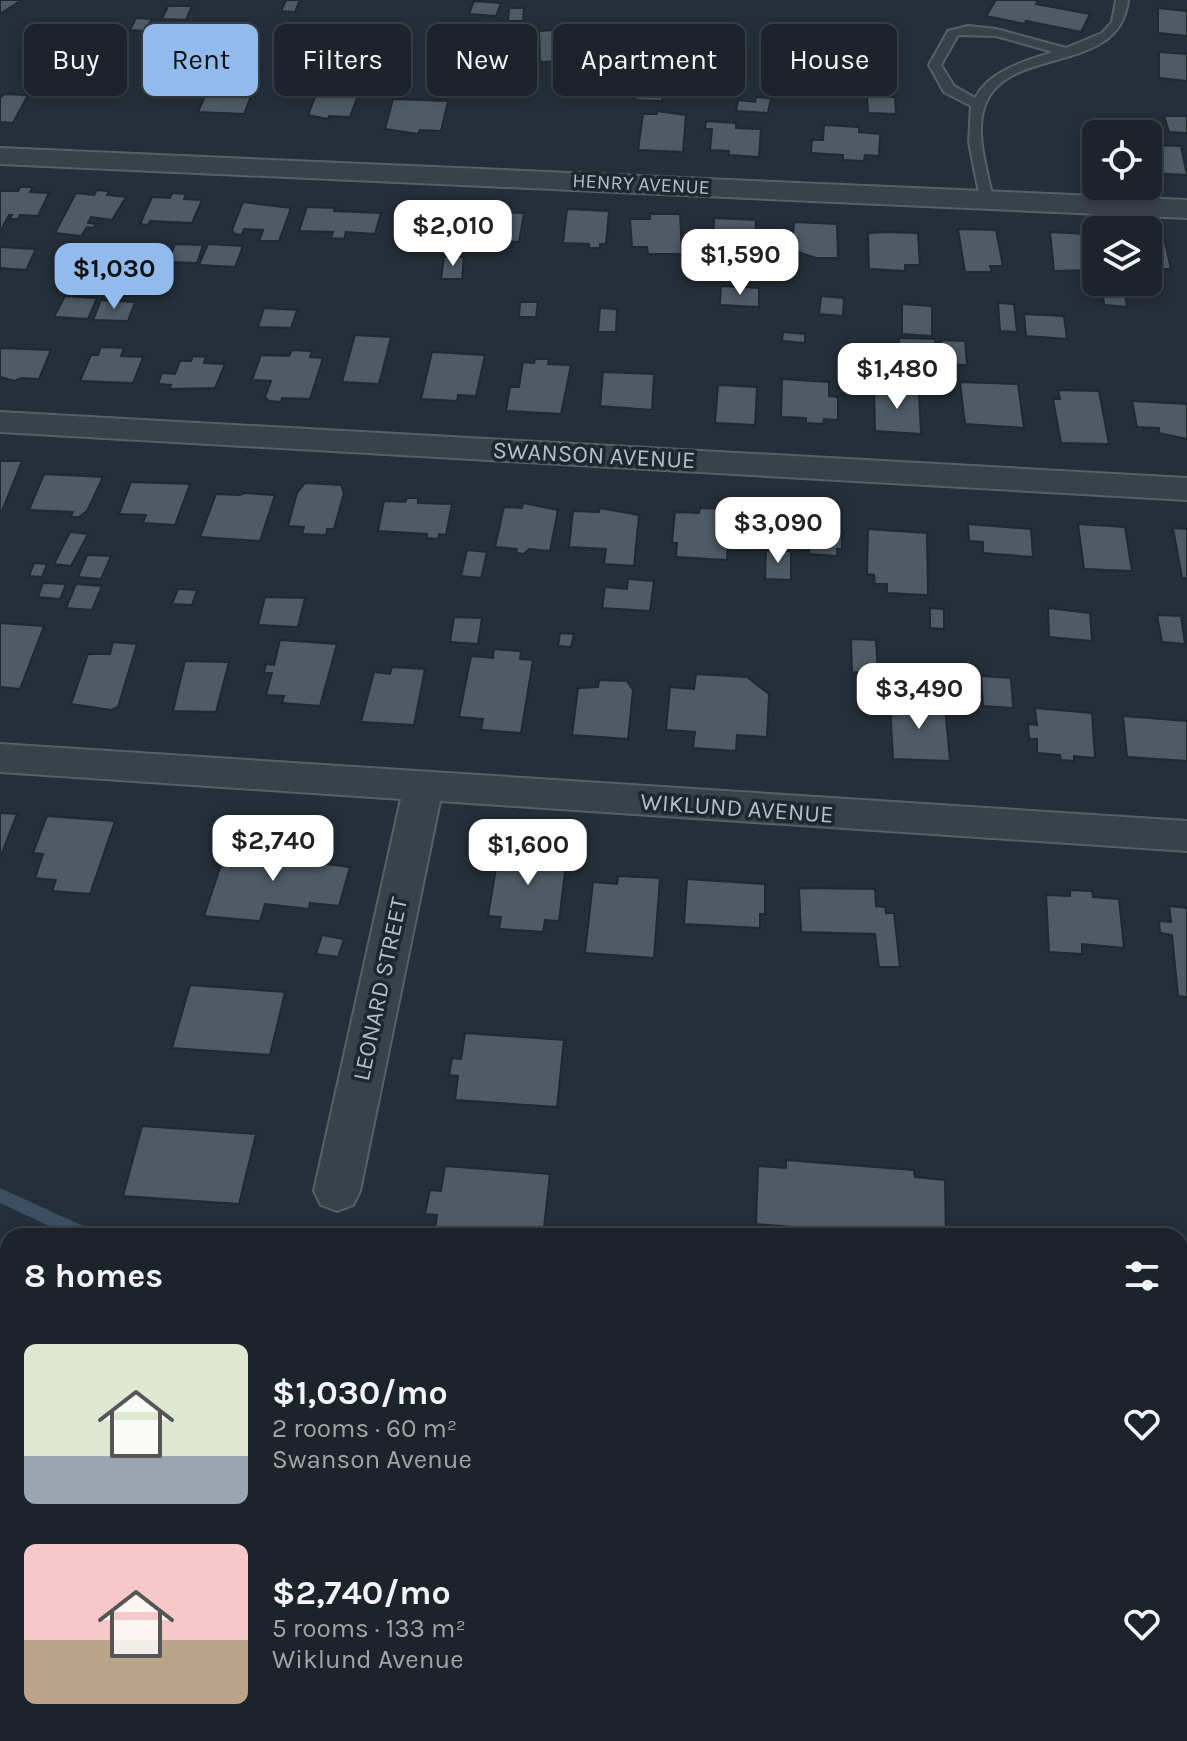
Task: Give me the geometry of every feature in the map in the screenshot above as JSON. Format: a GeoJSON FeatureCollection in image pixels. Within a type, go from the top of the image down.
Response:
{"type":"FeatureCollection","features":[{"type":"Feature","properties":{"kind":"street","name":"HENRY AVENUE"},"geometry":{"type":"LineString","coordinates":[[0,156],[1187,209]]}},
{"type":"Feature","properties":{"kind":"street","name":"SWANSON AVENUE"},"geometry":{"type":"LineString","coordinates":[[0,422],[1187,489]]}},
{"type":"Feature","properties":{"kind":"street","name":"WIKLUND AVENUE"},"geometry":{"type":"LineString","coordinates":[[0,758],[1187,836]]}},
{"type":"Feature","properties":{"kind":"street","name":"LEONARD STREET"},"geometry":{"type":"LineString","coordinates":[[337,1191],[423,788]]}},
{"type":"Feature","properties":{"kind":"lane"},"geometry":{"type":"LineString","coordinates":[[986,200],[976,136],[978,105],[992,85],[1040,58],[1107,36],[1118,24],[1122,0]]}},
{"type":"Feature","properties":{"kind":"lane"},"geometry":{"type":"LineString","coordinates":[[978,105],[949,89],[935,65],[954,31],[991,30],[1062,51]]}},
{"type":"Feature","properties":{"kind":"building"},"geometry":{"type":"Polygon","coordinates":[[[0,0],[22,0],[0,14],[0,0]]]}},
{"type":"Feature","properties":{"kind":"building"},"geometry":{"type":"Polygon","coordinates":[[[286,0],[300,0],[295,12],[281,11],[286,0]]]}},
{"type":"Feature","properties":{"kind":"building"},"geometry":{"type":"Polygon","coordinates":[[[996,0],[1038,0],[1036,4],[1090,14],[1081,32],[1026,21],[1025,24],[986,16],[996,0]]]}},
{"type":"Feature","properties":{"kind":"building"},"geometry":{"type":"Polygon","coordinates":[[[474,1],[501,3],[496,16],[469,14],[474,1]]]}},
{"type":"Feature","properties":{"kind":"building"},"geometry":{"type":"Polygon","coordinates":[[[168,6],[192,6],[186,20],[162,19],[168,6]]]}},
{"type":"Feature","properties":{"kind":"building"},"geometry":{"type":"Polygon","coordinates":[[[509,8],[524,8],[523,21],[508,21],[509,8]]]}},
{"type":"Feature","properties":{"kind":"building"},"geometry":{"type":"Polygon","coordinates":[[[1158,8],[1187,11],[1187,36],[1158,33],[1158,8]]]}},
{"type":"Feature","properties":{"kind":"building"},"geometry":{"type":"Polygon","coordinates":[[[136,18],[152,19],[149,24],[143,24],[143,31],[130,30],[136,18]]]}},
{"type":"Feature","properties":{"kind":"building"},"geometry":{"type":"Polygon","coordinates":[[[553,30],[553,62],[540,62],[539,31],[553,30]]]}},
{"type":"Feature","properties":{"kind":"building"},"geometry":{"type":"Polygon","coordinates":[[[1159,52],[1187,54],[1187,81],[1159,78],[1159,52]]]}},
{"type":"Feature","properties":{"kind":"building"},"geometry":{"type":"Polygon","coordinates":[[[4,94],[27,96],[13,123],[0,122],[0,98],[4,94]]]}},
{"type":"Feature","properties":{"kind":"building"},"geometry":{"type":"Polygon","coordinates":[[[205,96],[251,96],[244,114],[198,112],[205,96]]]}},
{"type":"Feature","properties":{"kind":"building"},"geometry":{"type":"Polygon","coordinates":[[[316,96],[358,96],[350,117],[329,116],[328,119],[308,115],[316,96]]]}},
{"type":"Feature","properties":{"kind":"building"},"geometry":{"type":"Polygon","coordinates":[[[636,96],[663,96],[662,101],[635,100],[636,96]]]}},
{"type":"Feature","properties":{"kind":"building"},"geometry":{"type":"Polygon","coordinates":[[[867,96],[895,97],[896,114],[868,113],[867,96]]]}},
{"type":"Feature","properties":{"kind":"building"},"geometry":{"type":"Polygon","coordinates":[[[756,97],[771,98],[768,113],[736,111],[738,100],[755,102],[756,97]]]}},
{"type":"Feature","properties":{"kind":"building"},"geometry":{"type":"Polygon","coordinates":[[[393,99],[448,101],[441,131],[420,130],[418,134],[385,129],[393,99]]]}},
{"type":"Feature","properties":{"kind":"building"},"geometry":{"type":"Polygon","coordinates":[[[657,111],[686,115],[683,152],[638,150],[643,114],[657,114],[657,111]]]}},
{"type":"Feature","properties":{"kind":"building"},"geometry":{"type":"Polygon","coordinates":[[[1164,116],[1187,116],[1187,133],[1169,132],[1164,116]]]}},
{"type":"Feature","properties":{"kind":"building"},"geometry":{"type":"Polygon","coordinates":[[[706,121],[736,123],[736,128],[761,129],[759,157],[710,150],[712,129],[705,129],[706,121]]]}},
{"type":"Feature","properties":{"kind":"building"},"geometry":{"type":"Polygon","coordinates":[[[824,125],[859,127],[859,132],[880,134],[879,156],[865,155],[864,161],[843,160],[843,155],[811,153],[812,140],[823,140],[824,125]]]}},
{"type":"Feature","properties":{"kind":"building"},"geometry":{"type":"Polygon","coordinates":[[[1162,145],[1181,146],[1187,175],[1162,174],[1162,145]]]}},
{"type":"Feature","properties":{"kind":"building"},"geometry":{"type":"Polygon","coordinates":[[[20,187],[33,187],[30,192],[49,193],[38,216],[20,215],[18,219],[10,219],[12,215],[9,215],[0,232],[0,191],[18,191],[20,187]]]}},
{"type":"Feature","properties":{"kind":"building"},"geometry":{"type":"Polygon","coordinates":[[[97,190],[109,191],[107,195],[126,197],[112,220],[91,217],[88,223],[96,224],[93,228],[87,227],[81,236],[55,233],[76,193],[94,195],[97,190]]]}},
{"type":"Feature","properties":{"kind":"building"},"geometry":{"type":"Polygon","coordinates":[[[172,193],[186,194],[184,199],[202,200],[192,223],[150,221],[148,225],[140,224],[152,197],[170,198],[172,193]]]}},
{"type":"Feature","properties":{"kind":"building"},"geometry":{"type":"Polygon","coordinates":[[[243,202],[291,208],[279,241],[259,241],[263,230],[244,229],[242,235],[235,234],[232,230],[243,202]]]}},
{"type":"Feature","properties":{"kind":"building"},"geometry":{"type":"Polygon","coordinates":[[[411,205],[444,206],[439,236],[429,236],[427,245],[402,245],[411,205]]]}},
{"type":"Feature","properties":{"kind":"building"},"geometry":{"type":"Polygon","coordinates":[[[307,207],[381,213],[375,234],[346,232],[344,239],[331,238],[333,232],[299,231],[307,207]]]}},
{"type":"Feature","properties":{"kind":"building"},"geometry":{"type":"Polygon","coordinates":[[[567,209],[609,211],[606,244],[600,244],[600,248],[589,248],[589,244],[563,243],[567,209]]]}},
{"type":"Feature","properties":{"kind":"building"},"geometry":{"type":"Polygon","coordinates":[[[470,211],[524,213],[519,242],[463,240],[470,211]]]}},
{"type":"Feature","properties":{"kind":"building"},"geometry":{"type":"Polygon","coordinates":[[[650,214],[680,214],[682,254],[648,254],[647,247],[632,247],[630,219],[650,219],[650,214]]]}},
{"type":"Feature","properties":{"kind":"building"},"geometry":{"type":"Polygon","coordinates":[[[714,218],[756,220],[755,255],[713,250],[714,218]]]}},
{"type":"Feature","properties":{"kind":"building"},"geometry":{"type":"Polygon","coordinates":[[[794,222],[837,224],[838,258],[816,258],[792,250],[794,222]]]}},
{"type":"Feature","properties":{"kind":"building"},"geometry":{"type":"Polygon","coordinates":[[[958,229],[996,230],[1003,266],[990,266],[992,272],[965,272],[958,229]]]}},
{"type":"Feature","properties":{"kind":"building"},"geometry":{"type":"Polygon","coordinates":[[[1050,232],[1082,234],[1082,270],[1054,271],[1050,232]]]}},
{"type":"Feature","properties":{"kind":"building"},"geometry":{"type":"Polygon","coordinates":[[[868,233],[918,233],[920,265],[905,265],[905,271],[869,269],[868,233]]]}},
{"type":"Feature","properties":{"kind":"building"},"geometry":{"type":"Polygon","coordinates":[[[1162,237],[1171,269],[1163,269],[1162,275],[1162,237]]]}},
{"type":"Feature","properties":{"kind":"building"},"geometry":{"type":"Polygon","coordinates":[[[79,244],[121,246],[111,268],[69,266],[79,244]]]}},
{"type":"Feature","properties":{"kind":"building"},"geometry":{"type":"Polygon","coordinates":[[[175,244],[203,245],[197,263],[168,262],[175,244]]]}},
{"type":"Feature","properties":{"kind":"building"},"geometry":{"type":"Polygon","coordinates":[[[208,244],[243,246],[235,267],[199,265],[208,244]]]}},
{"type":"Feature","properties":{"kind":"building"},"geometry":{"type":"Polygon","coordinates":[[[0,247],[36,249],[26,270],[0,268],[0,247]]]}},
{"type":"Feature","properties":{"kind":"building"},"geometry":{"type":"Polygon","coordinates":[[[444,257],[464,257],[462,279],[441,279],[444,257]]]}},
{"type":"Feature","properties":{"kind":"building"},"geometry":{"type":"Polygon","coordinates":[[[721,286],[759,288],[759,307],[720,305],[721,286]]]}},
{"type":"Feature","properties":{"kind":"building"},"geometry":{"type":"Polygon","coordinates":[[[65,296],[97,298],[88,319],[54,317],[65,296]]]}},
{"type":"Feature","properties":{"kind":"building"},"geometry":{"type":"Polygon","coordinates":[[[821,296],[844,298],[843,316],[819,314],[821,296]]]}},
{"type":"Feature","properties":{"kind":"building"},"geometry":{"type":"Polygon","coordinates":[[[1103,296],[1126,296],[1127,307],[1104,305],[1103,296]]]}},
{"type":"Feature","properties":{"kind":"building"},"geometry":{"type":"Polygon","coordinates":[[[101,300],[135,302],[128,321],[93,320],[101,300]]]}},
{"type":"Feature","properties":{"kind":"building"},"geometry":{"type":"Polygon","coordinates":[[[520,302],[538,302],[536,317],[519,317],[520,302]]]}},
{"type":"Feature","properties":{"kind":"building"},"geometry":{"type":"Polygon","coordinates":[[[998,303],[1014,304],[1017,332],[1000,331],[998,303]]]}},
{"type":"Feature","properties":{"kind":"building"},"geometry":{"type":"Polygon","coordinates":[[[902,304],[932,306],[932,336],[902,334],[902,304]]]}},
{"type":"Feature","properties":{"kind":"building"},"geometry":{"type":"Polygon","coordinates":[[[264,308],[297,310],[291,328],[258,327],[264,308]]]}},
{"type":"Feature","properties":{"kind":"building"},"geometry":{"type":"Polygon","coordinates":[[[600,308],[617,309],[616,332],[598,332],[600,308]]]}},
{"type":"Feature","properties":{"kind":"building"},"geometry":{"type":"Polygon","coordinates":[[[1024,314],[1064,316],[1067,339],[1026,336],[1024,314]]]}},
{"type":"Feature","properties":{"kind":"building"},"geometry":{"type":"Polygon","coordinates":[[[783,332],[805,334],[805,343],[782,341],[783,332]]]}},
{"type":"Feature","properties":{"kind":"building"},"geometry":{"type":"Polygon","coordinates":[[[355,335],[391,337],[379,384],[342,382],[355,335]]]}},
{"type":"Feature","properties":{"kind":"building"},"geometry":{"type":"Polygon","coordinates":[[[899,338],[935,339],[936,362],[900,360],[899,338]]]}},
{"type":"Feature","properties":{"kind":"building"},"geometry":{"type":"Polygon","coordinates":[[[941,340],[965,341],[967,365],[943,364],[941,340]]]}},
{"type":"Feature","properties":{"kind":"building"},"geometry":{"type":"Polygon","coordinates":[[[101,347],[124,348],[121,356],[143,357],[133,383],[80,381],[91,355],[98,355],[101,347]]]}},
{"type":"Feature","properties":{"kind":"building"},"geometry":{"type":"Polygon","coordinates":[[[0,348],[51,350],[39,379],[21,378],[15,381],[0,377],[0,348]]]}},
{"type":"Feature","properties":{"kind":"building"},"geometry":{"type":"Polygon","coordinates":[[[292,350],[312,351],[310,357],[323,358],[310,399],[269,401],[265,397],[271,381],[252,380],[261,355],[289,356],[292,350]]]}},
{"type":"Feature","properties":{"kind":"building"},"geometry":{"type":"Polygon","coordinates":[[[432,352],[485,355],[476,396],[458,395],[457,401],[421,399],[432,352]]]}},
{"type":"Feature","properties":{"kind":"building"},"geometry":{"type":"Polygon","coordinates":[[[193,356],[206,357],[204,363],[225,364],[215,388],[169,389],[171,385],[158,384],[162,373],[175,374],[180,361],[191,361],[193,356]]]}},
{"type":"Feature","properties":{"kind":"building"},"geometry":{"type":"Polygon","coordinates":[[[535,359],[549,359],[548,364],[571,365],[561,414],[506,411],[510,387],[519,387],[523,362],[534,363],[535,359]]]}},
{"type":"Feature","properties":{"kind":"building"},"geometry":{"type":"Polygon","coordinates":[[[603,372],[654,374],[652,410],[600,406],[603,372]]]}},
{"type":"Feature","properties":{"kind":"building"},"geometry":{"type":"Polygon","coordinates":[[[782,379],[829,382],[829,396],[838,397],[838,420],[824,419],[823,424],[806,423],[806,418],[781,417],[782,379]]]}},
{"type":"Feature","properties":{"kind":"building"},"geometry":{"type":"Polygon","coordinates":[[[960,382],[1018,384],[1024,428],[965,424],[960,382]]]}},
{"type":"Feature","properties":{"kind":"building"},"geometry":{"type":"Polygon","coordinates":[[[718,385],[757,387],[755,425],[715,423],[718,385]]]}},
{"type":"Feature","properties":{"kind":"building"},"geometry":{"type":"Polygon","coordinates":[[[874,389],[919,391],[921,434],[875,431],[874,389]]]}},
{"type":"Feature","properties":{"kind":"building"},"geometry":{"type":"Polygon","coordinates":[[[1058,390],[1099,391],[1109,444],[1061,443],[1053,399],[1060,399],[1058,390]]]}},
{"type":"Feature","properties":{"kind":"building"},"geometry":{"type":"Polygon","coordinates":[[[1132,401],[1187,404],[1187,439],[1159,433],[1159,428],[1137,427],[1132,401]]]}},
{"type":"Feature","properties":{"kind":"building"},"geometry":{"type":"Polygon","coordinates":[[[0,461],[22,461],[2,511],[0,511],[0,461]]]}},
{"type":"Feature","properties":{"kind":"building"},"geometry":{"type":"Polygon","coordinates":[[[44,474],[103,477],[87,511],[79,517],[71,517],[73,512],[29,510],[44,474]]]}},
{"type":"Feature","properties":{"kind":"building"},"geometry":{"type":"Polygon","coordinates":[[[131,482],[190,484],[175,525],[143,523],[146,515],[119,514],[131,482]]]}},
{"type":"Feature","properties":{"kind":"building"},"geometry":{"type":"Polygon","coordinates":[[[305,483],[341,485],[344,493],[334,529],[327,529],[326,535],[302,534],[304,527],[288,526],[297,493],[305,483]]]}},
{"type":"Feature","properties":{"kind":"building"},"geometry":{"type":"Polygon","coordinates":[[[216,494],[275,495],[260,541],[200,537],[216,494]]]}},
{"type":"Feature","properties":{"kind":"building"},"geometry":{"type":"Polygon","coordinates":[[[407,498],[418,498],[418,503],[452,504],[446,535],[439,534],[438,539],[427,538],[427,534],[378,531],[384,501],[405,502],[407,498]]]}},
{"type":"Feature","properties":{"kind":"building"},"geometry":{"type":"Polygon","coordinates":[[[523,503],[558,510],[550,551],[529,549],[524,554],[516,553],[517,549],[495,547],[504,507],[522,508],[523,503]]]}},
{"type":"Feature","properties":{"kind":"building"},"geometry":{"type":"Polygon","coordinates":[[[792,505],[842,508],[842,549],[837,549],[837,556],[809,554],[809,547],[791,546],[792,505]]]}},
{"type":"Feature","properties":{"kind":"building"},"geometry":{"type":"Polygon","coordinates":[[[600,508],[639,515],[634,566],[604,564],[606,549],[569,547],[573,511],[599,512],[600,508]]]}},
{"type":"Feature","properties":{"kind":"building"},"geometry":{"type":"Polygon","coordinates":[[[700,508],[749,510],[747,538],[728,537],[727,560],[676,557],[677,543],[672,543],[675,512],[699,513],[700,508]]]}},
{"type":"Feature","properties":{"kind":"building"},"geometry":{"type":"Polygon","coordinates":[[[968,524],[1031,529],[1033,557],[983,553],[983,542],[969,541],[968,524]]]}},
{"type":"Feature","properties":{"kind":"building"},"geometry":{"type":"Polygon","coordinates":[[[1078,524],[1125,527],[1132,571],[1084,569],[1078,524]]]}},
{"type":"Feature","properties":{"kind":"building"},"geometry":{"type":"Polygon","coordinates":[[[1173,528],[1187,529],[1187,578],[1182,578],[1173,528]]]}},
{"type":"Feature","properties":{"kind":"building"},"geometry":{"type":"Polygon","coordinates":[[[868,529],[927,533],[928,595],[887,593],[887,584],[875,584],[874,575],[867,574],[868,529]]]}},
{"type":"Feature","properties":{"kind":"building"},"geometry":{"type":"Polygon","coordinates":[[[70,532],[88,534],[71,566],[54,564],[70,532]]]}},
{"type":"Feature","properties":{"kind":"building"},"geometry":{"type":"Polygon","coordinates":[[[467,550],[487,552],[481,578],[461,576],[467,550]]]}},
{"type":"Feature","properties":{"kind":"building"},"geometry":{"type":"Polygon","coordinates":[[[766,550],[791,551],[791,580],[765,579],[766,550]]]}},
{"type":"Feature","properties":{"kind":"building"},"geometry":{"type":"Polygon","coordinates":[[[87,555],[111,556],[101,579],[78,577],[87,555]]]}},
{"type":"Feature","properties":{"kind":"building"},"geometry":{"type":"Polygon","coordinates":[[[34,563],[47,564],[42,577],[29,576],[34,563]]]}},
{"type":"Feature","properties":{"kind":"building"},"geometry":{"type":"Polygon","coordinates":[[[628,579],[654,581],[650,611],[602,608],[605,587],[627,589],[628,579]]]}},
{"type":"Feature","properties":{"kind":"building"},"geometry":{"type":"Polygon","coordinates":[[[43,583],[66,584],[60,599],[38,597],[43,583]]]}},
{"type":"Feature","properties":{"kind":"building"},"geometry":{"type":"Polygon","coordinates":[[[76,584],[102,586],[92,610],[66,608],[76,584]]]}},
{"type":"Feature","properties":{"kind":"building"},"geometry":{"type":"Polygon","coordinates":[[[178,589],[197,590],[192,605],[172,604],[178,589]]]}},
{"type":"Feature","properties":{"kind":"building"},"geometry":{"type":"Polygon","coordinates":[[[265,597],[305,598],[298,627],[258,625],[265,597]]]}},
{"type":"Feature","properties":{"kind":"building"},"geometry":{"type":"Polygon","coordinates":[[[930,608],[944,609],[944,629],[930,628],[930,608]]]}},
{"type":"Feature","properties":{"kind":"building"},"geometry":{"type":"Polygon","coordinates":[[[1048,608],[1090,613],[1092,641],[1049,637],[1048,608]]]}},
{"type":"Feature","properties":{"kind":"building"},"geometry":{"type":"Polygon","coordinates":[[[1157,615],[1181,616],[1185,644],[1162,642],[1157,615]]]}},
{"type":"Feature","properties":{"kind":"building"},"geometry":{"type":"Polygon","coordinates":[[[454,617],[482,618],[478,644],[450,642],[454,617]]]}},
{"type":"Feature","properties":{"kind":"building"},"geometry":{"type":"Polygon","coordinates":[[[0,623],[44,626],[20,689],[0,687],[0,623]]]}},
{"type":"Feature","properties":{"kind":"building"},"geometry":{"type":"Polygon","coordinates":[[[560,633],[574,634],[571,647],[558,646],[560,633]]]}},
{"type":"Feature","properties":{"kind":"building"},"geometry":{"type":"Polygon","coordinates":[[[851,639],[876,640],[878,673],[852,672],[851,639]]]}},
{"type":"Feature","properties":{"kind":"building"},"geometry":{"type":"Polygon","coordinates":[[[280,640],[337,644],[320,706],[282,703],[284,696],[266,695],[272,673],[264,673],[266,664],[274,665],[280,640]]]}},
{"type":"Feature","properties":{"kind":"building"},"geometry":{"type":"Polygon","coordinates":[[[113,642],[137,644],[118,707],[111,710],[71,704],[88,654],[110,654],[113,642]]]}},
{"type":"Feature","properties":{"kind":"building"},"geometry":{"type":"Polygon","coordinates":[[[494,649],[521,651],[520,659],[533,660],[521,733],[481,730],[483,719],[459,717],[471,656],[493,658],[494,649]]]}},
{"type":"Feature","properties":{"kind":"building"},"geometry":{"type":"Polygon","coordinates":[[[185,661],[229,662],[216,712],[173,711],[185,661]]]}},
{"type":"Feature","properties":{"kind":"building"},"geometry":{"type":"Polygon","coordinates":[[[392,667],[425,669],[414,725],[361,722],[374,672],[390,674],[392,667]]]}},
{"type":"Feature","properties":{"kind":"building"},"geometry":{"type":"Polygon","coordinates":[[[696,674],[747,677],[769,694],[767,737],[737,735],[736,751],[693,748],[695,732],[666,730],[670,687],[694,689],[696,674]]]}},
{"type":"Feature","properties":{"kind":"building"},"geometry":{"type":"Polygon","coordinates":[[[981,676],[1011,678],[1013,708],[983,706],[981,676]]]}},
{"type":"Feature","properties":{"kind":"building"},"geometry":{"type":"Polygon","coordinates":[[[599,680],[627,681],[633,690],[628,739],[572,735],[578,688],[598,687],[599,680]]]}},
{"type":"Feature","properties":{"kind":"building"},"geometry":{"type":"Polygon","coordinates":[[[901,699],[925,700],[926,705],[945,706],[950,761],[893,759],[890,703],[901,704],[901,699]]]}},
{"type":"Feature","properties":{"kind":"building"},"geometry":{"type":"Polygon","coordinates":[[[1035,708],[1092,713],[1095,758],[1074,756],[1074,761],[1061,760],[1060,755],[1037,753],[1037,739],[1029,739],[1028,724],[1037,725],[1035,708]]]}},
{"type":"Feature","properties":{"kind":"building"},"geometry":{"type":"Polygon","coordinates":[[[1123,716],[1187,721],[1187,761],[1127,757],[1123,716]]]}},
{"type":"Feature","properties":{"kind":"building"},"geometry":{"type":"Polygon","coordinates":[[[0,813],[17,814],[0,858],[0,813]]]}},
{"type":"Feature","properties":{"kind":"building"},"geometry":{"type":"Polygon","coordinates":[[[47,816],[115,821],[90,894],[52,891],[56,880],[35,878],[43,854],[33,853],[47,816]]]}},
{"type":"Feature","properties":{"kind":"building"},"geometry":{"type":"Polygon","coordinates":[[[500,844],[568,848],[559,921],[545,920],[543,932],[499,929],[501,917],[488,916],[500,844]]]}},
{"type":"Feature","properties":{"kind":"building"},"geometry":{"type":"Polygon","coordinates":[[[268,848],[319,853],[316,863],[350,867],[339,906],[310,903],[309,909],[265,904],[260,921],[204,916],[226,850],[266,854],[268,848]]]}},
{"type":"Feature","properties":{"kind":"building"},"geometry":{"type":"Polygon","coordinates":[[[618,876],[660,878],[654,958],[585,953],[593,882],[617,884],[618,876]]]}},
{"type":"Feature","properties":{"kind":"building"},"geometry":{"type":"Polygon","coordinates":[[[687,879],[765,884],[765,914],[760,914],[760,928],[684,924],[687,879]]]}},
{"type":"Feature","properties":{"kind":"building"},"geometry":{"type":"Polygon","coordinates":[[[799,888],[875,889],[876,906],[885,907],[886,913],[894,913],[900,967],[879,967],[875,934],[801,932],[799,888]]]}},
{"type":"Feature","properties":{"kind":"building"},"geometry":{"type":"Polygon","coordinates":[[[1070,890],[1092,891],[1093,897],[1119,899],[1124,948],[1082,944],[1082,954],[1049,952],[1046,895],[1070,896],[1070,890]]]}},
{"type":"Feature","properties":{"kind":"building"},"geometry":{"type":"Polygon","coordinates":[[[1169,906],[1187,908],[1187,997],[1178,996],[1172,935],[1160,933],[1159,921],[1171,922],[1169,906]]]}},
{"type":"Feature","properties":{"kind":"building"},"geometry":{"type":"Polygon","coordinates":[[[322,935],[344,939],[338,957],[316,954],[322,935]]]}},
{"type":"Feature","properties":{"kind":"building"},"geometry":{"type":"Polygon","coordinates":[[[190,985],[285,992],[270,1055],[172,1048],[190,985]]]}},
{"type":"Feature","properties":{"kind":"building"},"geometry":{"type":"Polygon","coordinates":[[[465,1033],[564,1040],[557,1107],[455,1100],[458,1076],[449,1075],[452,1058],[461,1059],[465,1033]]]}},
{"type":"Feature","properties":{"kind":"building"},"geometry":{"type":"Polygon","coordinates":[[[142,1126],[256,1134],[239,1204],[123,1196],[142,1126]]]}},
{"type":"Feature","properties":{"kind":"building"},"geometry":{"type":"Polygon","coordinates":[[[786,1160],[914,1170],[915,1177],[945,1180],[946,1228],[805,1228],[756,1224],[758,1166],[786,1168],[786,1160]]]}},
{"type":"Feature","properties":{"kind":"building"},"geometry":{"type":"Polygon","coordinates":[[[445,1166],[550,1174],[544,1228],[435,1228],[437,1215],[425,1214],[430,1190],[441,1191],[445,1166]]]}},
{"type":"Feature","properties":{"kind":"waterway"},"geometry":{"type":"LineString","coordinates":[[0,1195],[71,1228]]}}]}
